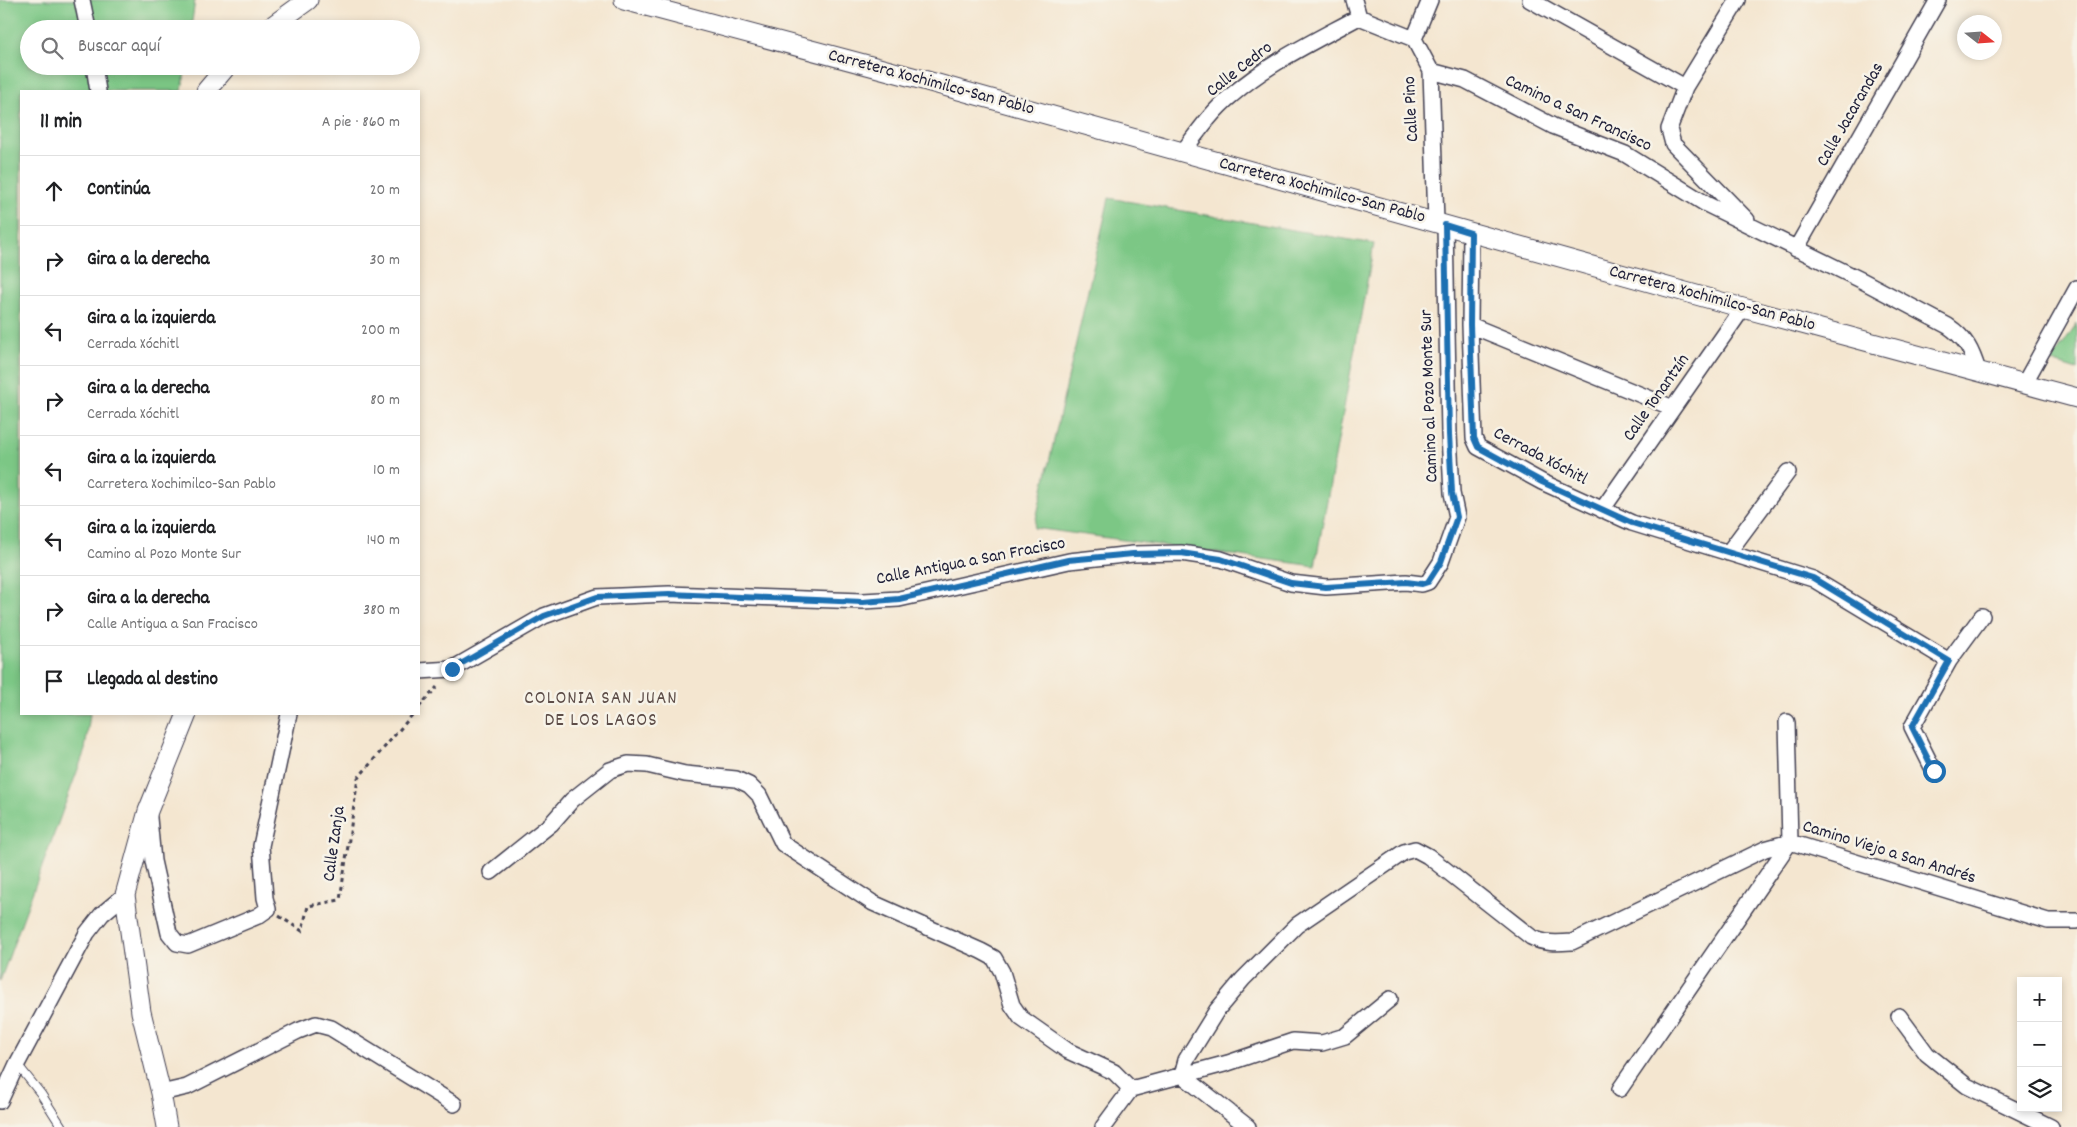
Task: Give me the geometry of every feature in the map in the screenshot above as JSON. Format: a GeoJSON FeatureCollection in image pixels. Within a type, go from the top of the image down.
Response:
{"type":"FeatureCollection","features":[{"type":"Feature","properties":{"kind":"street"},"geometry":{"type":"LineString","coordinates":[[82,0],[86,20]]}},
{"type":"Feature","properties":{"kind":"street"},"geometry":{"type":"LineString","coordinates":[[280,20],[308,0]]}},
{"type":"Feature","properties":{"kind":"street","name":"Carretera Xochimilco-San Pablo"},"geometry":{"type":"LineString","coordinates":[[624,0],[916,78],[1743,308],[2077,398]]}},
{"type":"Feature","properties":{"kind":"street"},"geometry":{"type":"LineString","coordinates":[[1354,0],[1359,17],[1414,39],[1430,0]]}},
{"type":"Feature","properties":{"kind":"street"},"geometry":{"type":"LineString","coordinates":[[1530,0],[1686,87]]}},
{"type":"Feature","properties":{"kind":"street","name":"Calle Jacarandas"},"geometry":{"type":"LineString","coordinates":[[1796,249],[1938,0]]}},
{"type":"Feature","properties":{"kind":"street"},"geometry":{"type":"LineString","coordinates":[[1735,1],[1686,87],[1669,129],[1673,144],[1757,230]]}},
{"type":"Feature","properties":{"kind":"street","name":"Calle Cedro"},"geometry":{"type":"LineString","coordinates":[[1182,153],[1203,125],[1230,96],[1267,68],[1359,17]]}},
{"type":"Feature","properties":{"kind":"street","name":"Calle Pino"},"geometry":{"type":"LineString","coordinates":[[1414,39],[1431,71],[1441,224]]}},
{"type":"Feature","properties":{"kind":"street","name":"Camino a San Francisco"},"geometry":{"type":"LineString","coordinates":[[1431,71],[1464,80],[1553,126],[1626,154],[1706,204],[1861,280],[1954,330],[1968,343],[1978,371]]}},
{"type":"Feature","properties":{"kind":"street"},"geometry":{"type":"LineString","coordinates":[[95,75],[98,90]]}},
{"type":"Feature","properties":{"kind":"street"},"geometry":{"type":"LineString","coordinates":[[207,90],[219,75]]}},
{"type":"Feature","properties":{"kind":"street","name":"Camino al Pozo Monte Sur"},"geometry":{"type":"LineString","coordinates":[[1441,224],[1452,493],[1457,517],[1441,562]]}},
{"type":"Feature","properties":{"kind":"street","name":"Cerrada Xóchitl"},"geometry":{"type":"LineString","coordinates":[[1471,233],[1470,325],[1474,438],[1478,447],[1542,482],[1632,523],[1813,578],[1949,661]]}},
{"type":"Feature","properties":{"kind":"street"},"geometry":{"type":"LineString","coordinates":[[2024,384],[2077,288]]}},
{"type":"Feature","properties":{"kind":"street","name":"Calle Tonantzín"},"geometry":{"type":"LineString","coordinates":[[1602,510],[1743,308]]}},
{"type":"Feature","properties":{"kind":"street"},"geometry":{"type":"LineString","coordinates":[[1470,325],[1673,408]]}},
{"type":"Feature","properties":{"kind":"street"},"geometry":{"type":"LineString","coordinates":[[1728,553],[1788,472]]}},
{"type":"Feature","properties":{"kind":"street","name":"Calle Antigua a San Fracisco"},"geometry":{"type":"LineString","coordinates":[[420,671],[452,669],[544,616],[597,597],[669,594],[863,602],[899,599],[1068,560],[1133,554],[1172,553],[1221,559],[1291,583],[1326,587],[1406,582],[1422,584],[1428,582],[1441,562]]}},
{"type":"Feature","properties":{"kind":"street"},"geometry":{"type":"LineString","coordinates":[[1934,771],[1912,727],[1949,661],[1982,616]]}},
{"type":"Feature","properties":{"kind":"street"},"geometry":{"type":"LineString","coordinates":[[167,1127],[162,1093],[141,1012],[124,895],[148,811],[187,715]]}},
{"type":"Feature","properties":{"kind":"street"},"geometry":{"type":"LineString","coordinates":[[148,811],[155,870],[169,933],[177,943],[188,945],[268,910],[261,846],[289,715]]}},
{"type":"Feature","properties":{"kind":"street"},"geometry":{"type":"LineString","coordinates":[[1620,1090],[1790,842],[1788,722]]}},
{"type":"Feature","properties":{"kind":"street"},"geometry":{"type":"LineString","coordinates":[[491,872],[551,824],[572,800],[610,770],[628,764],[647,765],[685,774],[736,779],[749,785],[759,795],[783,844],[874,903],[994,958],[1002,972],[1012,1005],[1021,1018],[1068,1051],[1114,1072],[1131,1089]]}},
{"type":"Feature","properties":{"kind":"street","name":"Camino Viejo a San Andrés"},"geometry":{"type":"LineString","coordinates":[[1182,1075],[1186,1060],[1212,1018],[1243,979],[1297,925],[1404,852],[1415,849],[1428,856],[1531,937],[1540,942],[1572,942],[1765,849],[1790,842],[2048,921],[2077,920]]}},
{"type":"Feature","properties":{"kind":"street"},"geometry":{"type":"LineString","coordinates":[[0,1101],[17,1064],[87,933],[102,914],[124,895]]}},
{"type":"Feature","properties":{"kind":"street"},"geometry":{"type":"LineString","coordinates":[[1103,1127],[1131,1089],[1228,1063],[1293,1042],[1322,1043],[1345,1036],[1390,999]]}},
{"type":"Feature","properties":{"kind":"street"},"geometry":{"type":"LineString","coordinates":[[1899,1016],[1927,1054],[1967,1086],[2051,1127]]}},
{"type":"Feature","properties":{"kind":"street"},"geometry":{"type":"LineString","coordinates":[[162,1093],[187,1087],[298,1031],[316,1024],[331,1028],[454,1104]]}},
{"type":"Feature","properties":{"kind":"street"},"geometry":{"type":"LineString","coordinates":[[1182,1075],[1248,1127]]}},
{"type":"Feature","properties":{"kind":"lane"},"geometry":{"type":"LineString","coordinates":[[17,1064],[41,1094],[62,1127]]}},
{"type":"Feature","properties":{"kind":"path"},"geometry":{"type":"LineString","coordinates":[[420,706],[452,669]]}},
{"type":"Feature","properties":{"kind":"path","name":"Calle Zanja"},"geometry":{"type":"LineString","coordinates":[[268,910],[302,931],[308,906],[340,900],[358,778],[412,715]]}},
{"type":"Feature","properties":{"kind":"green space"},"geometry":{"type":"Polygon","coordinates":[[[0,0],[195,0],[192,20],[20,20],[20,75],[185,75],[182,90],[20,90],[20,715],[90,715],[85,750],[0,981],[0,0]]]}},
{"type":"Feature","properties":{"kind":"green space"},"geometry":{"type":"Polygon","coordinates":[[[1109,198],[1374,244],[1315,566],[1034,528],[1109,198]]]}},
{"type":"Feature","properties":{"kind":"green space"},"geometry":{"type":"Polygon","coordinates":[[[2077,324],[2077,370],[2051,362],[2077,324]]]}},
{"type":"Feature","properties":{"kind":"district","name":"COLONIA SAN JUAN DE LOS LAGOS"},"geometry":{"type":"Point","coordinates":[601,710]}},
{"type":"Feature","properties":{"kind":"route"},"geometry":{"type":"LineString","coordinates":[[452,669],[544,616],[597,597],[669,594],[863,602],[899,599],[1068,560],[1133,554],[1181,553],[1221,559],[1291,583],[1326,587],[1406,582],[1422,584],[1428,582],[1441,562],[1457,517],[1452,493],[1449,434],[1445,225],[1471,233],[1470,325],[1474,438],[1478,447],[1542,482],[1632,523],[1813,578],[1949,661],[1912,727],[1934,771]]}}]}
